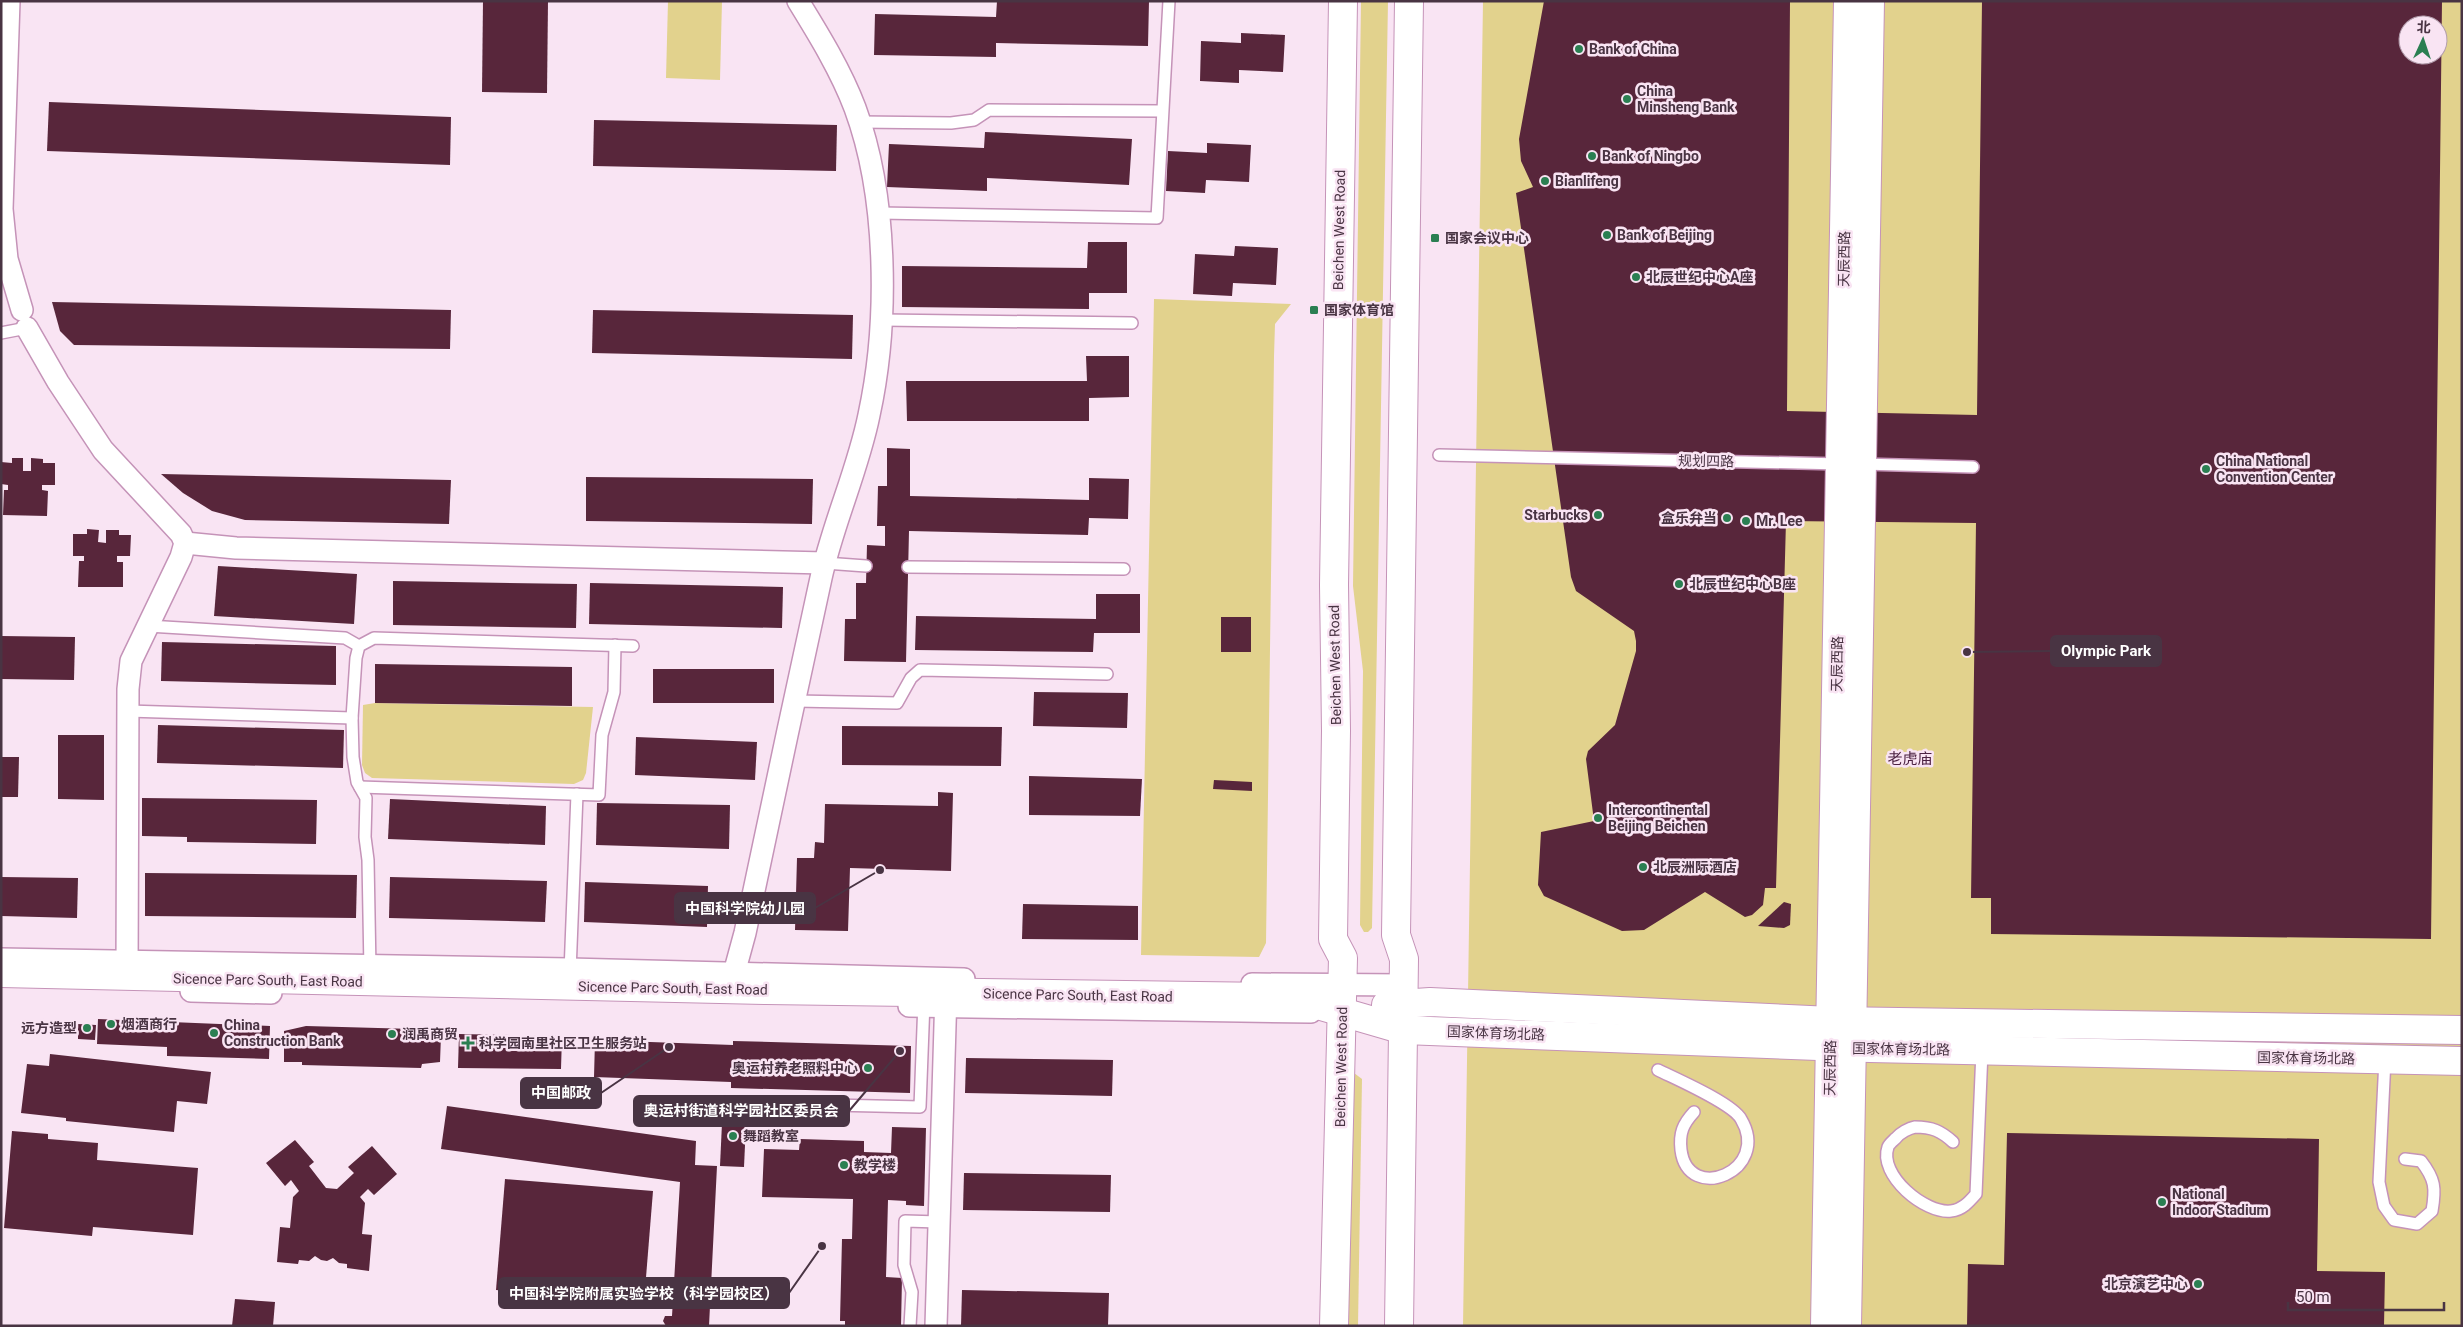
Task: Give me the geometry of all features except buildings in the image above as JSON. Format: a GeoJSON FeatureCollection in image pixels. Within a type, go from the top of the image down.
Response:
{"type":"FeatureCollection","features":[{"type":"Feature","properties":{"kind":"street"},"geometry":{"type":"LineString","coordinates":[[9,1],[4,57],[2,208],[7,259],[25,319],[58,382],[103,450],[181,534],[185,543],[181,557],[131,661],[128,712],[127,976]]}},
{"type":"Feature","properties":{"kind":"street","name":"Beichen West Road"},"geometry":{"type":"LineString","coordinates":[[1334,1326],[1343,984],[1343,958],[1333,940],[1336,731],[1334,585],[1343,1]]}},
{"type":"Feature","properties":{"kind":"street"},"geometry":{"type":"LineString","coordinates":[[1398,1326],[1404,959],[1396,935],[1409,1]]}},
{"type":"Feature","properties":{"kind":"street","name":"天辰西路"},"geometry":{"type":"LineString","coordinates":[[1847,1326],[1842,1034],[1848,1]]}},
{"type":"Feature","properties":{"kind":"street","name":"天辰西路"},"geometry":{"type":"LineString","coordinates":[[1825,1326],[1842,1034],[1862,464],[1870,1]]}},
{"type":"Feature","properties":{"kind":"street"},"geometry":{"type":"LineString","coordinates":[[729,988],[745,933],[825,563],[869,414],[882,320],[880,213],[871,166],[855,108],[828,52],[799,2]]}},
{"type":"Feature","properties":{"kind":"street"},"geometry":{"type":"LineString","coordinates":[[185,543],[236,548],[825,563]]}},
{"type":"Feature","properties":{"kind":"street"},"geometry":{"type":"LineString","coordinates":[[1,959],[127,976]]}},
{"type":"Feature","properties":{"kind":"street","name":"Sicence Parc South, East Road"},"geometry":{"type":"LineString","coordinates":[[1,973],[569,984],[937,995],[1273,997],[1304,1001],[1342,1013]]}},
{"type":"Feature","properties":{"kind":"street"},"geometry":{"type":"LineString","coordinates":[[1,985],[127,976]]}},
{"type":"Feature","properties":{"kind":"street"},"geometry":{"type":"LineString","coordinates":[[936,1326],[939,1222],[937,995],[1343,984],[1404,1009]]}},
{"type":"Feature","properties":{"kind":"street","name":"国家体育场北路"},"geometry":{"type":"LineString","coordinates":[[1842,1034],[1871,1004],[2462,1017]]}},
{"type":"Feature","properties":{"kind":"street","name":"国家体育场北路"},"geometry":{"type":"LineString","coordinates":[[1342,1013],[1404,1009],[1842,1034],[1982,1050],[2462,1061]]}},
{"type":"Feature","properties":{"kind":"street","name":"国家体育场北路"},"geometry":{"type":"LineString","coordinates":[[1842,1034],[2462,1030]]}},
{"type":"Feature","properties":{"kind":"lane"},"geometry":{"type":"LineString","coordinates":[[880,213],[1157,218],[1169,1]]}},
{"type":"Feature","properties":{"kind":"lane"},"geometry":{"type":"LineString","coordinates":[[859,122],[951,123],[974,120],[989,110],[1162,111]]}},
{"type":"Feature","properties":{"kind":"lane"},"geometry":{"type":"LineString","coordinates":[[1,334],[25,319]]}},
{"type":"Feature","properties":{"kind":"lane"},"geometry":{"type":"LineString","coordinates":[[882,320],[1132,323]]}},
{"type":"Feature","properties":{"kind":"lane","name":"规划四路"},"geometry":{"type":"LineString","coordinates":[[1439,455],[1973,467]]}},
{"type":"Feature","properties":{"kind":"lane"},"geometry":{"type":"LineString","coordinates":[[825,563],[866,566]]}},
{"type":"Feature","properties":{"kind":"lane"},"geometry":{"type":"LineString","coordinates":[[908,567],[1124,569]]}},
{"type":"Feature","properties":{"kind":"lane"},"geometry":{"type":"LineString","coordinates":[[148,626],[345,638],[360,646]]}},
{"type":"Feature","properties":{"kind":"lane"},"geometry":{"type":"LineString","coordinates":[[369,981],[368,860],[365,838],[366,798],[357,782],[353,757],[352,718],[356,658],[360,646],[374,638],[633,646]]}},
{"type":"Feature","properties":{"kind":"lane"},"geometry":{"type":"LineString","coordinates":[[360,787],[599,795],[602,735],[614,692],[616,645]]}},
{"type":"Feature","properties":{"kind":"lane"},"geometry":{"type":"LineString","coordinates":[[796,702],[897,703],[911,678],[920,670],[1108,674]]}},
{"type":"Feature","properties":{"kind":"lane"},"geometry":{"type":"LineString","coordinates":[[128,712],[352,718]]}},
{"type":"Feature","properties":{"kind":"lane"},"geometry":{"type":"LineString","coordinates":[[569,984],[577,794]]}},
{"type":"Feature","properties":{"kind":"lane"},"geometry":{"type":"LineString","coordinates":[[832,1105],[920,1107],[937,995]]}},
{"type":"Feature","properties":{"kind":"lane"},"geometry":{"type":"LineString","coordinates":[[1953,1142],[1942,1132],[1929,1127],[1912,1127],[1899,1135],[1888,1146],[1887,1162],[1894,1177],[1905,1190],[1936,1209],[1951,1211],[1966,1205],[1976,1194],[1982,1050]]}},
{"type":"Feature","properties":{"kind":"lane"},"geometry":{"type":"LineString","coordinates":[[2386,1060],[2379,1182],[2384,1206],[2394,1220],[2417,1224],[2432,1211],[2435,1192],[2431,1174],[2421,1161],[2405,1160]]}},
{"type":"Feature","properties":{"kind":"lane"},"geometry":{"type":"LineString","coordinates":[[1658,1070],[1727,1106],[1741,1118],[1747,1139],[1745,1155],[1737,1169],[1720,1177],[1699,1177],[1687,1167],[1681,1155],[1679,1138],[1684,1123],[1694,1112]]}},
{"type":"Feature","properties":{"kind":"lane"},"geometry":{"type":"LineString","coordinates":[[910,1326],[912,1292],[904,1265],[905,1221],[939,1222]]}},
{"type":"Feature","properties":{"kind":"shaded area"},"geometry":{"type":"Polygon","coordinates":[[[668,1],[722,1],[720,80],[666,78],[668,1]]]}},
{"type":"Feature","properties":{"kind":"shaded area"},"geometry":{"type":"Polygon","coordinates":[[[1361,1],[1388,1],[1372,928],[1368,932],[1364,932],[1360,925],[1363,671],[1353,586],[1361,1]]]}},
{"type":"Feature","properties":{"kind":"shaded area"},"geometry":{"type":"Polygon","coordinates":[[[1483,1],[2462,1],[2462,1326],[1463,1326],[1483,1]]]}},
{"type":"Feature","properties":{"kind":"shaded area"},"geometry":{"type":"Polygon","coordinates":[[[1154,299],[1291,304],[1275,324],[1266,943],[1259,957],[1141,955],[1154,299]]]}},
{"type":"Feature","properties":{"kind":"shaded area"},"geometry":{"type":"Polygon","coordinates":[[[375,703],[593,707],[586,773],[583,780],[574,784],[372,778],[365,773],[362,765],[363,705],[375,703]]]}},
{"type":"Feature","properties":{"kind":"shaded area"},"geometry":{"type":"Polygon","coordinates":[[[1354,1073],[1362,1079],[1358,1326],[1343,1326],[1350,1074],[1354,1073]]]}},
{"type":"Feature","properties":{"kind":"place","name":"Bank of China"},"geometry":{"type":"Point","coordinates":[1579,49]}},
{"type":"Feature","properties":{"kind":"place","name":"China Minsheng Bank"},"geometry":{"type":"Point","coordinates":[1627,99]}},
{"type":"Feature","properties":{"kind":"place","name":"Bank of Ningbo"},"geometry":{"type":"Point","coordinates":[1592,156]}},
{"type":"Feature","properties":{"kind":"place","name":"Bianlifeng"},"geometry":{"type":"Point","coordinates":[1545,181]}},
{"type":"Feature","properties":{"kind":"place","name":"Bank of Beijing"},"geometry":{"type":"Point","coordinates":[1607,235]}},
{"type":"Feature","properties":{"kind":"place","name":"国家会议中心"},"geometry":{"type":"Point","coordinates":[1435,238]}},
{"type":"Feature","properties":{"kind":"place","name":"北辰世纪中心A座"},"geometry":{"type":"Point","coordinates":[1636,277]}},
{"type":"Feature","properties":{"kind":"place","name":"国家体育馆"},"geometry":{"type":"Point","coordinates":[1314,310]}},
{"type":"Feature","properties":{"kind":"place","name":"China National Convention Center"},"geometry":{"type":"Point","coordinates":[2206,469]}},
{"type":"Feature","properties":{"kind":"place","name":"Starbucks"},"geometry":{"type":"Point","coordinates":[1598,515]}},
{"type":"Feature","properties":{"kind":"place","name":"盒乐弁当"},"geometry":{"type":"Point","coordinates":[1727,518]}},
{"type":"Feature","properties":{"kind":"place","name":"Mr. Lee"},"geometry":{"type":"Point","coordinates":[1746,521]}},
{"type":"Feature","properties":{"kind":"place","name":"北辰世纪中心B座"},"geometry":{"type":"Point","coordinates":[1679,584]}},
{"type":"Feature","properties":{"kind":"place","name":"Olympic Park"},"geometry":{"type":"Point","coordinates":[1967,652]}},
{"type":"Feature","properties":{"kind":"place","name":"Intercontinental Beijing Beichen"},"geometry":{"type":"Point","coordinates":[1598,818]}},
{"type":"Feature","properties":{"kind":"place","name":"北辰洲际酒店"},"geometry":{"type":"Point","coordinates":[1643,867]}},
{"type":"Feature","properties":{"kind":"place","name":"中国科学院幼儿园"},"geometry":{"type":"Point","coordinates":[880,870]}},
{"type":"Feature","properties":{"kind":"place","name":"烟酒商行"},"geometry":{"type":"Point","coordinates":[111,1024]}},
{"type":"Feature","properties":{"kind":"place","name":"远方造型"},"geometry":{"type":"Point","coordinates":[87,1028]}},
{"type":"Feature","properties":{"kind":"place","name":"China Construction Bank"},"geometry":{"type":"Point","coordinates":[214,1033]}},
{"type":"Feature","properties":{"kind":"place","name":"润禹商贸"},"geometry":{"type":"Point","coordinates":[392,1034]}},
{"type":"Feature","properties":{"kind":"place","name":"科学园南里社区卫生服务站"},"geometry":{"type":"Point","coordinates":[468,1043]}},
{"type":"Feature","properties":{"kind":"place","name":"中国邮政"},"geometry":{"type":"Point","coordinates":[669,1047]}},
{"type":"Feature","properties":{"kind":"place","name":"奥运村街道科学园社区委员会"},"geometry":{"type":"Point","coordinates":[900,1051]}},
{"type":"Feature","properties":{"kind":"place","name":"奥运村养老照料中心"},"geometry":{"type":"Point","coordinates":[868,1068]}},
{"type":"Feature","properties":{"kind":"place","name":"舞蹈教室"},"geometry":{"type":"Point","coordinates":[733,1136]}},
{"type":"Feature","properties":{"kind":"place","name":"教学楼"},"geometry":{"type":"Point","coordinates":[844,1165]}},
{"type":"Feature","properties":{"kind":"place","name":"National Indoor Stadium"},"geometry":{"type":"Point","coordinates":[2162,1202]}},
{"type":"Feature","properties":{"kind":"place","name":"中国科学院附属实验学校（科学园校区）"},"geometry":{"type":"Point","coordinates":[822,1246]}},
{"type":"Feature","properties":{"kind":"place","name":"北京演艺中心"},"geometry":{"type":"Point","coordinates":[2198,1284]}},
{"type":"Feature","properties":{"kind":"district","name":"老虎庙"},"geometry":{"type":"Point","coordinates":[1910,759]}}]}
